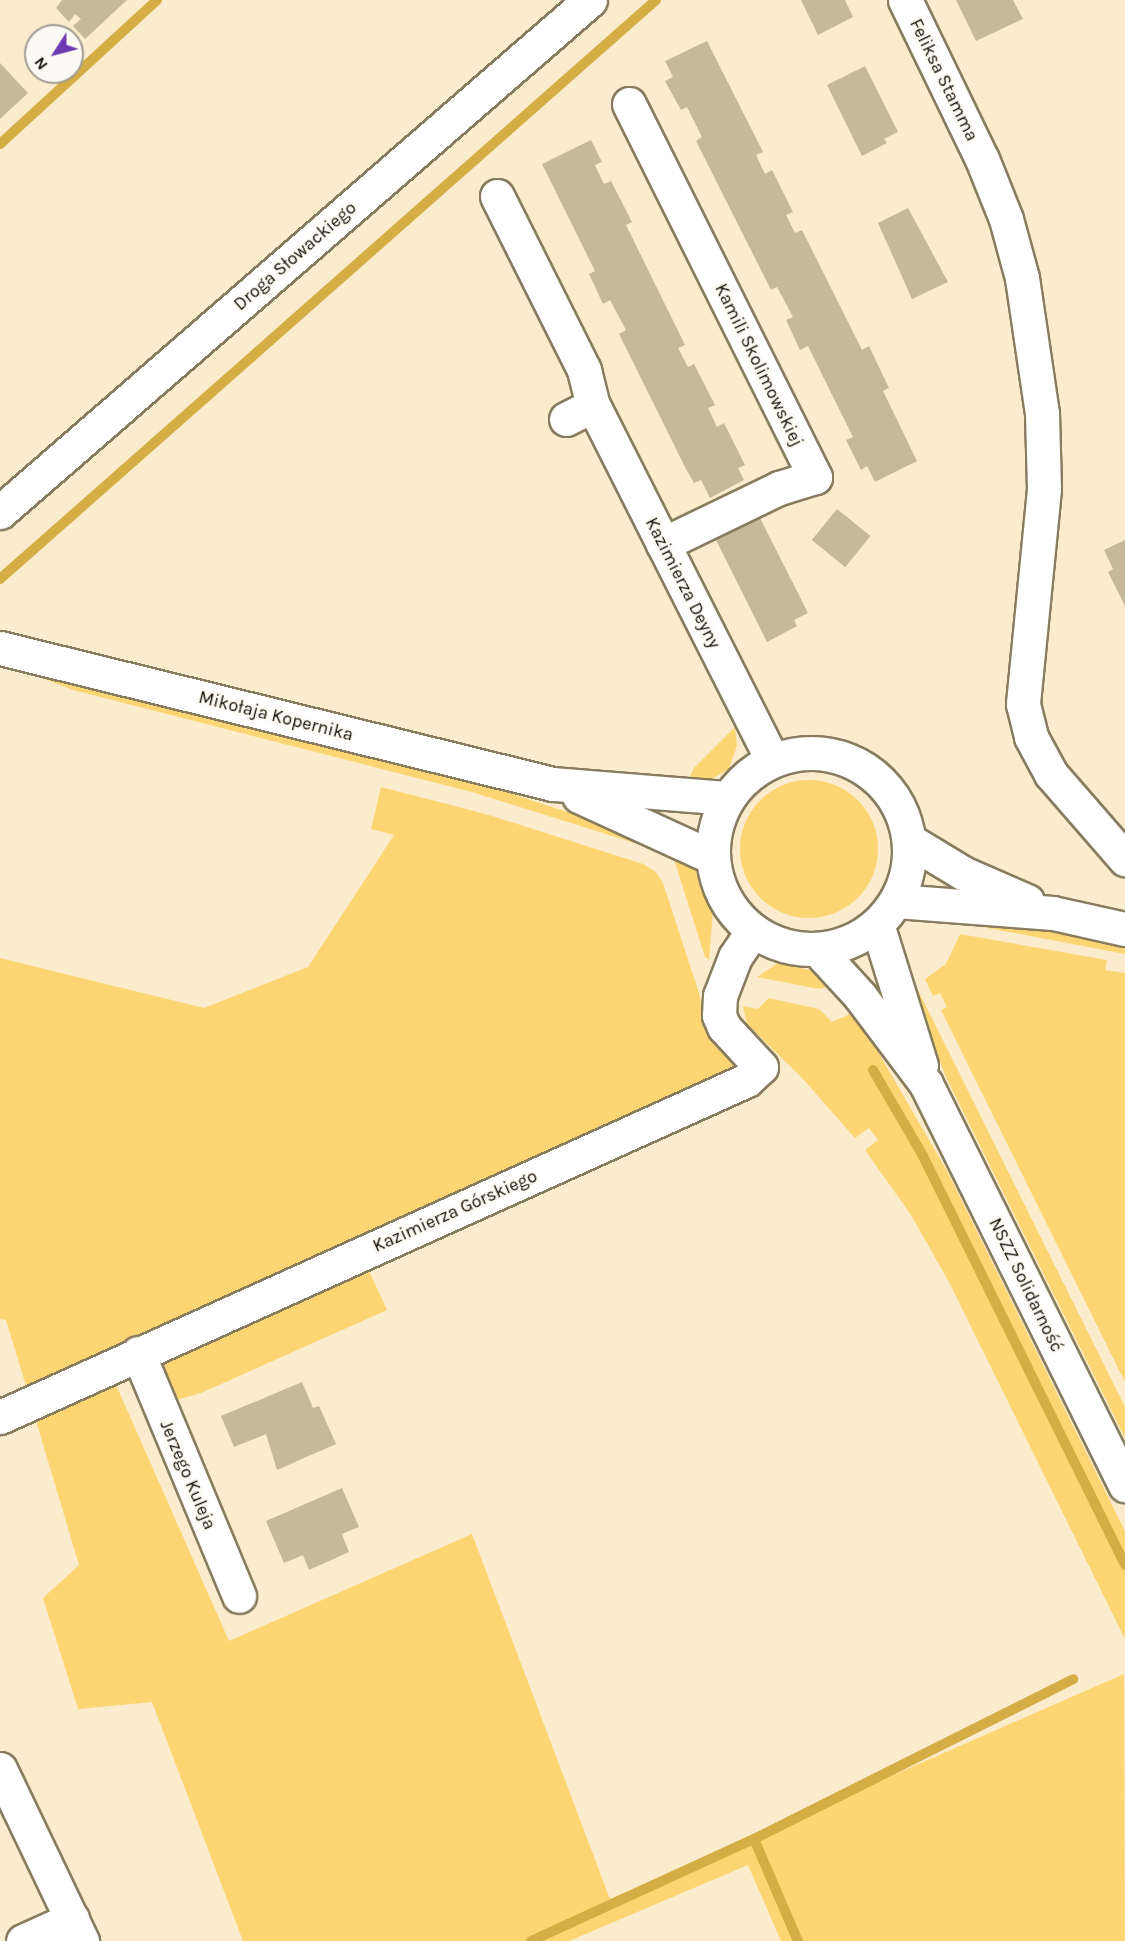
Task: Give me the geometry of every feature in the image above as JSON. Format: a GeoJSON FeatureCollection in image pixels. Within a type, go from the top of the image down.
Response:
{"type":"FeatureCollection","features":[{"type":"Feature","properties":{"kind":"street","name":"Droga Słowackiego"},"geometry":{"type":"LineString","coordinates":[[0,512],[590,0]]}},
{"type":"Feature","properties":{"kind":"street","name":"Feliksa Stamma"},"geometry":{"type":"LineString","coordinates":[[905,0],[982,159],[1006,219],[1022,278],[1042,413],[1044,489],[1040,558],[1023,704],[1031,737],[1051,774],[1125,860]]}},
{"type":"Feature","properties":{"kind":"street","name":"Kamili Skolimowskiej"},"geometry":{"type":"LineString","coordinates":[[629,104],[815,477],[779,488],[663,544]]}},
{"type":"Feature","properties":{"kind":"street","name":"Kazimierza Deyny"},"geometry":{"type":"LineString","coordinates":[[497,196],[584,370],[580,412],[663,544],[772,760]]}},
{"type":"Feature","properties":{"kind":"street","name":"Mikołaja Kopernika"},"geometry":{"type":"LineString","coordinates":[[0,648],[553,784],[727,798]]}},
{"type":"Feature","properties":{"kind":"street"},"geometry":{"type":"LineString","coordinates":[[803,752],[834,754],[862,765],[885,785],[902,811],[910,841],[908,872],[887,913],[839,946],[817,949],[793,948],[753,930],[730,908],[718,884],[712,857],[715,827],[727,798],[747,775],[772,760],[803,752]]}},
{"type":"Feature","properties":{"kind":"street","name":"Mikołaja Kopernika"},"geometry":{"type":"LineString","coordinates":[[553,784],[712,857]]}},
{"type":"Feature","properties":{"kind":"street"},"geometry":{"type":"LineString","coordinates":[[910,841],[963,873],[1053,913]]}},
{"type":"Feature","properties":{"kind":"street"},"geometry":{"type":"LineString","coordinates":[[887,913],[1053,913],[1125,928]]}},
{"type":"Feature","properties":{"kind":"street","name":"NSZZ Solidarność"},"geometry":{"type":"LineString","coordinates":[[887,913],[926,1084]]}},
{"type":"Feature","properties":{"kind":"street","name":"Kazimierza Górskiego"},"geometry":{"type":"LineString","coordinates":[[0,1417],[747,1080],[760,1067],[724,1028],[719,1014],[720,996],[735,957],[753,930]]}},
{"type":"Feature","properties":{"kind":"street","name":"NSZZ Solidarność"},"geometry":{"type":"LineString","coordinates":[[817,949],[860,996],[926,1084],[1125,1485]]}},
{"type":"Feature","properties":{"kind":"street","name":"Jerzego Kuleja"},"geometry":{"type":"LineString","coordinates":[[138,1353],[239,1596]]}},
{"type":"Feature","properties":{"kind":"street"},"geometry":{"type":"LineString","coordinates":[[0,1768],[77,1930],[23,1941]]}},
{"type":"Feature","properties":{"kind":"shaded area"},"geometry":{"type":"Polygon","coordinates":[[[39,672],[476,782],[643,837],[641,845],[472,792],[73,690],[39,677],[39,672]]]}},
{"type":"Feature","properties":{"kind":"shaded area"},"geometry":{"type":"Polygon","coordinates":[[[735,727],[737,746],[729,769],[706,782],[689,779],[694,768],[735,727]]]}},
{"type":"Feature","properties":{"kind":"shaded area"},"geometry":{"type":"Polygon","coordinates":[[[809,780],[835,786],[858,800],[872,823],[878,849],[872,875],[858,898],[835,912],[809,918],[783,912],[760,898],[746,875],[740,849],[746,823],[760,800],[783,786],[809,780]]]}},
{"type":"Feature","properties":{"kind":"shaded area"},"geometry":{"type":"Polygon","coordinates":[[[381,787],[489,815],[643,864],[656,872],[663,883],[699,993],[707,1031],[742,1074],[27,1389],[6,1320],[0,1319],[0,958],[204,1008],[308,967],[394,835],[371,829],[381,787]]]}},
{"type":"Feature","properties":{"kind":"shaded area"},"geometry":{"type":"Polygon","coordinates":[[[672,853],[694,866],[713,910],[709,960],[705,957],[672,853]]]}},
{"type":"Feature","properties":{"kind":"shaded area"},"geometry":{"type":"Polygon","coordinates":[[[963,915],[1102,939],[1125,945],[1125,954],[962,923],[963,915]]]}},
{"type":"Feature","properties":{"kind":"shaded area"},"geometry":{"type":"Polygon","coordinates":[[[960,934],[1107,960],[1105,970],[1125,973],[1125,1382],[941,1010],[947,1007],[940,993],[933,996],[925,979],[946,964],[960,934]]]}},
{"type":"Feature","properties":{"kind":"shaded area"},"geometry":{"type":"Polygon","coordinates":[[[778,963],[814,971],[835,985],[819,989],[757,977],[778,963]]]}},
{"type":"Feature","properties":{"kind":"shaded area"},"geometry":{"type":"Polygon","coordinates":[[[915,984],[1125,1407],[1125,1438],[947,1079],[909,987],[915,984]]]}},
{"type":"Feature","properties":{"kind":"shaded area"},"geometry":{"type":"Polygon","coordinates":[[[769,998],[819,1009],[832,1022],[855,1012],[947,1171],[1125,1531],[1125,1639],[949,1282],[911,1215],[865,1150],[878,1140],[869,1128],[855,1138],[802,1078],[747,1024],[743,1006],[758,1009],[769,998]]]}},
{"type":"Feature","properties":{"kind":"shaded area"},"geometry":{"type":"Polygon","coordinates":[[[364,1260],[387,1310],[201,1393],[169,1402],[161,1370],[180,1346],[364,1260]]]}},
{"type":"Feature","properties":{"kind":"shaded area"},"geometry":{"type":"Polygon","coordinates":[[[113,1378],[229,1641],[472,1534],[610,1899],[1124,1674],[1125,1941],[781,1941],[748,1865],[569,1941],[243,1941],[152,1702],[78,1709],[43,1598],[79,1565],[34,1414],[113,1378]]]}},
{"type":"Feature","properties":{"kind":"building"},"geometry":{"type":"Polygon","coordinates":[[[62,0],[127,0],[85,39],[84,24],[75,24],[81,19],[75,14],[69,22],[56,8],[62,0]]]}},
{"type":"Feature","properties":{"kind":"building"},"geometry":{"type":"Polygon","coordinates":[[[801,0],[845,0],[853,17],[818,35],[801,0]]]}},
{"type":"Feature","properties":{"kind":"building"},"geometry":{"type":"Polygon","coordinates":[[[956,0],[1013,0],[1023,19],[976,41],[956,0]]]}},
{"type":"Feature","properties":{"kind":"building"},"geometry":{"type":"Polygon","coordinates":[[[707,41],[763,152],[756,155],[765,174],[772,170],[793,212],[786,215],[795,233],[802,230],[862,350],[869,346],[889,388],[883,391],[917,461],[875,482],[867,466],[861,470],[846,440],[853,437],[808,346],[800,350],[786,320],[793,317],[777,287],[771,290],[696,141],[702,137],[687,107],[681,110],[665,81],[673,77],[665,61],[707,41]]]}},
{"type":"Feature","properties":{"kind":"building"},"geometry":{"type":"Polygon","coordinates":[[[0,63],[28,93],[0,119],[0,63]]]}},
{"type":"Feature","properties":{"kind":"building"},"geometry":{"type":"Polygon","coordinates":[[[865,66],[898,132],[884,139],[887,143],[862,156],[827,85],[865,66]]]}},
{"type":"Feature","properties":{"kind":"building"},"geometry":{"type":"Polygon","coordinates":[[[591,140],[602,162],[595,165],[604,184],[611,181],[632,222],[626,225],[685,345],[678,348],[688,367],[694,364],[715,405],[708,408],[717,427],[724,423],[745,465],[738,468],[744,480],[710,498],[701,480],[694,483],[686,469],[619,334],[626,330],[610,300],[603,304],[589,274],[595,271],[542,164],[591,140]]]}},
{"type":"Feature","properties":{"kind":"building"},"geometry":{"type":"Polygon","coordinates":[[[908,208],[948,282],[912,299],[878,223],[908,208]]]}},
{"type":"Feature","properties":{"kind":"building"},"geometry":{"type":"Polygon","coordinates":[[[837,509],[870,536],[845,567],[812,540],[837,509]]]}},
{"type":"Feature","properties":{"kind":"building"},"geometry":{"type":"Polygon","coordinates":[[[758,514],[808,613],[794,620],[797,626],[767,642],[714,536],[758,514]]]}},
{"type":"Feature","properties":{"kind":"building"},"geometry":{"type":"Polygon","coordinates":[[[1125,540],[1125,606],[1108,572],[1113,569],[1104,550],[1125,540]]]}},
{"type":"Feature","properties":{"kind":"building"},"geometry":{"type":"Polygon","coordinates":[[[302,1382],[313,1408],[319,1406],[336,1444],[277,1470],[266,1434],[234,1447],[221,1416],[302,1382]]]}},
{"type":"Feature","properties":{"kind":"building"},"geometry":{"type":"Polygon","coordinates":[[[342,1488],[359,1527],[342,1534],[349,1552],[309,1570],[303,1555],[284,1563],[266,1521],[342,1488]]]}},
{"type":"Feature","properties":{"kind":"waterway"},"geometry":{"type":"LineString","coordinates":[[0,144],[157,0]]}},
{"type":"Feature","properties":{"kind":"waterway"},"geometry":{"type":"LineString","coordinates":[[0,579],[656,0]]}},
{"type":"Feature","properties":{"kind":"waterway"},"geometry":{"type":"LineString","coordinates":[[873,1070],[923,1156],[1125,1565]]}},
{"type":"Feature","properties":{"kind":"waterway"},"geometry":{"type":"LineString","coordinates":[[754,1839],[1073,1679]]}},
{"type":"Feature","properties":{"kind":"waterway"},"geometry":{"type":"LineString","coordinates":[[531,1941],[754,1839],[798,1941]]}}]}
